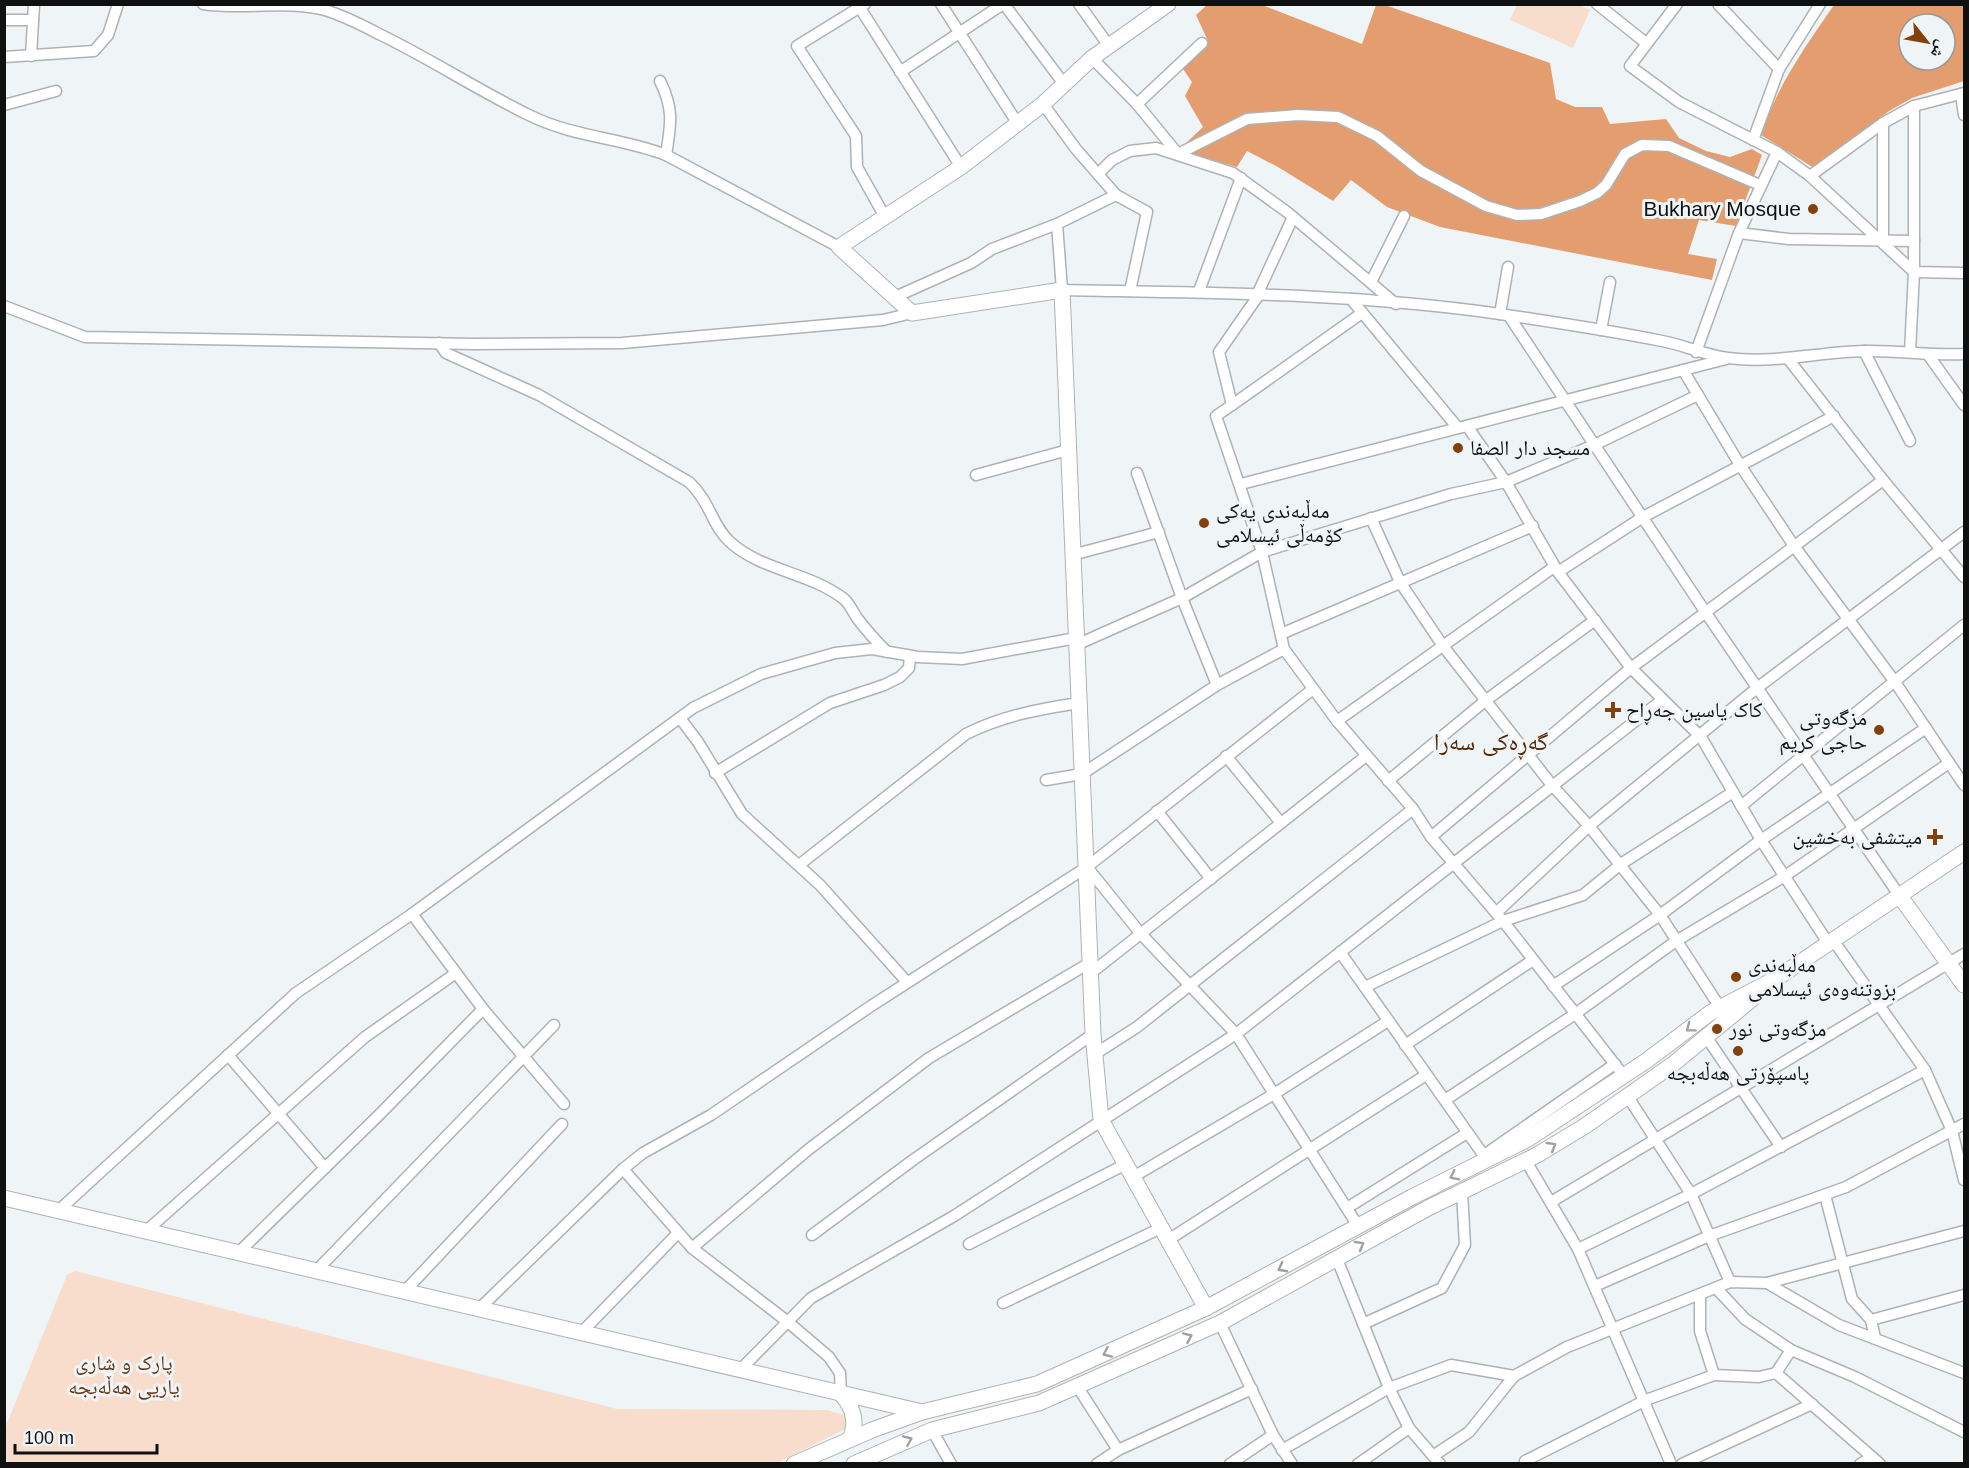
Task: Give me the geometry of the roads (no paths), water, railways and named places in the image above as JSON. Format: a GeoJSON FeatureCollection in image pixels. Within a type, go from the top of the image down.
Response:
{"type":"FeatureCollection","features":[{"type":"Feature","properties":{"kind":"street"},"geometry":{"type":"LineString","coordinates":[[31,56],[34,4]]}},
{"type":"Feature","properties":{"kind":"street"},"geometry":{"type":"LineString","coordinates":[[4,57],[94,51],[108,35],[118,4]]}},
{"type":"Feature","properties":{"kind":"street"},"geometry":{"type":"LineString","coordinates":[[203,4],[224,7],[285,5],[324,10],[346,18],[411,50],[531,116],[579,134],[646,147],[666,155],[839,247],[912,314]]}},
{"type":"Feature","properties":{"kind":"street"},"geometry":{"type":"LineString","coordinates":[[941,4],[1018,124]]}},
{"type":"Feature","properties":{"kind":"street"},"geometry":{"type":"LineString","coordinates":[[900,72],[1004,4],[1064,84]]}},
{"type":"Feature","properties":{"kind":"street"},"geometry":{"type":"LineString","coordinates":[[1079,4],[1109,46]]}},
{"type":"Feature","properties":{"kind":"street"},"geometry":{"type":"LineString","coordinates":[[1597,4],[1646,44]]}},
{"type":"Feature","properties":{"kind":"street"},"geometry":{"type":"LineString","coordinates":[[1677,4],[1630,66],[1679,102],[1778,152],[1810,176],[1884,241],[1914,272],[1965,273]]}},
{"type":"Feature","properties":{"kind":"street"},"geometry":{"type":"LineString","coordinates":[[1718,4],[1779,69]]}},
{"type":"Feature","properties":{"kind":"street"},"geometry":{"type":"LineString","coordinates":[[839,247],[961,167],[1043,104],[1092,58],[1166,5]]}},
{"type":"Feature","properties":{"kind":"street"},"geometry":{"type":"LineString","coordinates":[[885,217],[857,166],[856,135],[797,46],[862,6],[900,72],[961,167]]}},
{"type":"Feature","properties":{"kind":"street"},"geometry":{"type":"LineString","coordinates":[[1753,140],[1779,69],[1815,6]]}},
{"type":"Feature","properties":{"kind":"street"},"geometry":{"type":"LineString","coordinates":[[4,20],[33,20]]}},
{"type":"Feature","properties":{"kind":"street"},"geometry":{"type":"LineString","coordinates":[[1137,104],[1202,43]]}},
{"type":"Feature","properties":{"kind":"street"},"geometry":{"type":"LineString","coordinates":[[1092,58],[1137,104],[1179,154]]}},
{"type":"Feature","properties":{"kind":"street"},"geometry":{"type":"LineString","coordinates":[[660,81],[669,99],[672,115],[666,155]]}},
{"type":"Feature","properties":{"kind":"street"},"geometry":{"type":"LineString","coordinates":[[4,105],[56,92]]}},
{"type":"Feature","properties":{"kind":"street"},"geometry":{"type":"LineString","coordinates":[[1810,176],[1882,123],[1914,106],[1963,94],[1965,115]]}},
{"type":"Feature","properties":{"kind":"street"},"geometry":{"type":"LineString","coordinates":[[1043,104],[1116,195],[1147,212],[1130,291]]}},
{"type":"Feature","properties":{"kind":"street"},"geometry":{"type":"LineString","coordinates":[[1910,352],[1914,272],[1914,106]]}},
{"type":"Feature","properties":{"kind":"street"},"geometry":{"type":"LineString","coordinates":[[1179,154],[1247,118],[1298,115],[1338,117],[1377,136],[1421,171],[1486,206],[1517,215],[1541,214],[1597,193],[1606,185],[1626,154],[1642,145],[1669,146],[1760,185]]}},
{"type":"Feature","properties":{"kind":"street"},"geometry":{"type":"LineString","coordinates":[[1882,123],[1884,241]]}},
{"type":"Feature","properties":{"kind":"street"},"geometry":{"type":"LineString","coordinates":[[1098,174],[1113,160],[1130,151],[1156,148],[1179,154],[1241,178],[1293,217],[1396,304]]}},
{"type":"Feature","properties":{"kind":"street"},"geometry":{"type":"LineString","coordinates":[[1696,352],[1739,233],[1760,185],[1778,152]]}},
{"type":"Feature","properties":{"kind":"street"},"geometry":{"type":"LineString","coordinates":[[1199,291],[1241,178]]}},
{"type":"Feature","properties":{"kind":"street"},"geometry":{"type":"LineString","coordinates":[[896,297],[971,263],[1001,245],[1057,224],[1116,195]]}},
{"type":"Feature","properties":{"kind":"street"},"geometry":{"type":"LineString","coordinates":[[1371,282],[1404,216]]}},
{"type":"Feature","properties":{"kind":"street"},"geometry":{"type":"LineString","coordinates":[[1232,405],[1219,352],[1257,296],[1293,217]]}},
{"type":"Feature","properties":{"kind":"street"},"geometry":{"type":"LineString","coordinates":[[1057,224],[1062,290],[1093,1034],[1101,1120],[1206,1308]]}},
{"type":"Feature","properties":{"kind":"street"},"geometry":{"type":"LineString","coordinates":[[1739,233],[1789,238],[1914,241]]}},
{"type":"Feature","properties":{"kind":"street"},"geometry":{"type":"LineString","coordinates":[[1508,267],[1504,315],[1899,895],[1965,985]]}},
{"type":"Feature","properties":{"kind":"street"},"geometry":{"type":"LineString","coordinates":[[1601,330],[1610,282]]}},
{"type":"Feature","properties":{"kind":"street"},"geometry":{"type":"LineString","coordinates":[[4,306],[85,337],[439,343],[622,343],[882,320],[1062,290],[1199,291],[1257,296],[1351,298],[1504,315],[1666,342],[1696,352],[1729,358],[1789,360],[1863,351],[1910,352],[1929,356],[1965,354]]}},
{"type":"Feature","properties":{"kind":"street"},"geometry":{"type":"LineString","coordinates":[[1351,298],[1506,482],[1556,569],[1631,668],[1701,736],[1761,840],[1785,876],[1831,941],[1881,1004],[1925,1070],[1952,1131],[1965,1180]]}},
{"type":"Feature","properties":{"kind":"street"},"geometry":{"type":"LineString","coordinates":[[1362,312],[1216,416],[1241,484],[1262,552],[1284,648],[1337,721],[1413,809],[1431,837],[1499,917],[1619,1070]]}},
{"type":"Feature","properties":{"kind":"street"},"geometry":{"type":"LineString","coordinates":[[439,343],[446,353],[539,395],[689,482],[701,493],[728,540],[745,554],[771,567],[800,576],[845,600],[869,633],[887,652]]}},
{"type":"Feature","properties":{"kind":"street"},"geometry":{"type":"LineString","coordinates":[[1863,351],[1910,441]]}},
{"type":"Feature","properties":{"kind":"street"},"geometry":{"type":"LineString","coordinates":[[1929,356],[1965,405]]}},
{"type":"Feature","properties":{"kind":"street"},"geometry":{"type":"LineString","coordinates":[[1241,484],[1729,358]]}},
{"type":"Feature","properties":{"kind":"street"},"geometry":{"type":"LineString","coordinates":[[1789,360],[1883,480],[1965,577]]}},
{"type":"Feature","properties":{"kind":"street"},"geometry":{"type":"LineString","coordinates":[[1683,370],[1740,465],[1794,546],[1895,682],[1965,785]]}},
{"type":"Feature","properties":{"kind":"street"},"geometry":{"type":"LineString","coordinates":[[58,1211],[296,993],[412,914],[680,718],[731,686],[790,664],[858,649],[910,656],[962,659],[1076,641],[1182,598],[1262,552],[1451,494],[1506,482],[1594,446],[1698,395]]}},
{"type":"Feature","properties":{"kind":"street"},"geometry":{"type":"LineString","coordinates":[[1337,721],[1556,569],[1643,517],[1834,416]]}},
{"type":"Feature","properties":{"kind":"street"},"geometry":{"type":"LineString","coordinates":[[976,475],[1068,450]]}},
{"type":"Feature","properties":{"kind":"street"},"geometry":{"type":"LineString","coordinates":[[1137,473],[1182,598],[1217,685]]}},
{"type":"Feature","properties":{"kind":"street"},"geometry":{"type":"LineString","coordinates":[[1431,837],[1631,668],[1883,480]]}},
{"type":"Feature","properties":{"kind":"street"},"geometry":{"type":"LineString","coordinates":[[1371,519],[1400,582],[1443,646],[1551,784],[1589,825],[1660,915],[1724,1014]]}},
{"type":"Feature","properties":{"kind":"street"},"geometry":{"type":"LineString","coordinates":[[1281,634],[1533,526]]}},
{"type":"Feature","properties":{"kind":"street"},"geometry":{"type":"LineString","coordinates":[[1072,555],[1159,532]]}},
{"type":"Feature","properties":{"kind":"street"},"geometry":{"type":"LineString","coordinates":[[1499,917],[1589,825],[1701,736],[1757,688],[1965,532]]}},
{"type":"Feature","properties":{"kind":"street"},"geometry":{"type":"LineString","coordinates":[[1388,781],[1485,700],[1594,620]]}},
{"type":"Feature","properties":{"kind":"street"},"geometry":{"type":"LineString","coordinates":[[1741,806],[1965,625]]}},
{"type":"Feature","properties":{"kind":"street"},"geometry":{"type":"LineString","coordinates":[[1046,780],[1082,774],[1217,685],[1284,648]]}},
{"type":"Feature","properties":{"kind":"street"},"geometry":{"type":"LineString","coordinates":[[715,773],[830,704],[900,677],[909,668],[910,656]]}},
{"type":"Feature","properties":{"kind":"street"},"geometry":{"type":"LineString","coordinates":[[480,1308],[623,1169],[644,1153],[711,1115],[907,982],[1087,867],[1313,689]]}},
{"type":"Feature","properties":{"kind":"street"},"geometry":{"type":"LineString","coordinates":[[740,1370],[811,1298],[954,1216],[1236,1034],[1551,784],[1662,700]]}},
{"type":"Feature","properties":{"kind":"street"},"geometry":{"type":"LineString","coordinates":[[799,865],[966,734],[986,724],[1035,710],[1079,703]]}},
{"type":"Feature","properties":{"kind":"street"},"geometry":{"type":"LineString","coordinates":[[680,718],[698,742],[742,814],[799,865],[907,982]]}},
{"type":"Feature","properties":{"kind":"street"},"geometry":{"type":"LineString","coordinates":[[1553,986],[1660,915],[1761,840],[1926,728]]}},
{"type":"Feature","properties":{"kind":"street"},"geometry":{"type":"LineString","coordinates":[[1226,756],[1281,823]]}},
{"type":"Feature","properties":{"kind":"street"},"geometry":{"type":"LineString","coordinates":[[692,1248],[809,1149],[929,1058],[1091,968],[1141,934],[1366,756]]}},
{"type":"Feature","properties":{"kind":"street"},"geometry":{"type":"LineString","coordinates":[[1444,1101],[1575,1014],[1676,941],[1785,876],[1949,763]]}},
{"type":"Feature","properties":{"kind":"street"},"geometry":{"type":"LineString","coordinates":[[1365,987],[1499,917],[1583,894],[1621,864],[1733,792]]}},
{"type":"Feature","properties":{"kind":"street"},"geometry":{"type":"LineString","coordinates":[[1095,1054],[1137,1027],[1413,809]]}},
{"type":"Feature","properties":{"kind":"street"},"geometry":{"type":"LineString","coordinates":[[1157,811],[1211,879]]}},
{"type":"Feature","properties":{"kind":"street"},"geometry":{"type":"LineString","coordinates":[[794,1464],[849,1439],[922,1412],[1037,1384],[1206,1308],[1485,1158],[1528,1139],[1619,1070],[1724,1014],[1965,852]]}},
{"type":"Feature","properties":{"kind":"street"},"geometry":{"type":"LineString","coordinates":[[1087,867],[1141,934],[1236,1034],[1358,1226]]}},
{"type":"Feature","properties":{"kind":"street"},"geometry":{"type":"LineString","coordinates":[[412,914],[483,1009],[564,1104]]}},
{"type":"Feature","properties":{"kind":"street"},"geometry":{"type":"LineString","coordinates":[[1340,952],[1485,1158]]}},
{"type":"Feature","properties":{"kind":"street"},"geometry":{"type":"LineString","coordinates":[[1551,1202],[1965,954]]}},
{"type":"Feature","properties":{"kind":"street"},"geometry":{"type":"LineString","coordinates":[[1405,1045],[1533,960]]}},
{"type":"Feature","properties":{"kind":"street"},"geometry":{"type":"LineString","coordinates":[[145,1232],[277,1112],[365,1037],[456,973]]}},
{"type":"Feature","properties":{"kind":"street"},"geometry":{"type":"LineString","coordinates":[[238,1253],[483,1009]]}},
{"type":"Feature","properties":{"kind":"street"},"geometry":{"type":"LineString","coordinates":[[854,1464],[932,1430],[1039,1403],[1220,1323],[1461,1192],[1526,1161],[1628,1097],[1707,1038],[1724,1014]]}},
{"type":"Feature","properties":{"kind":"street"},"geometry":{"type":"LineString","coordinates":[[969,1244],[1129,1171],[1274,1094],[1388,1021]]}},
{"type":"Feature","properties":{"kind":"street"},"geometry":{"type":"LineString","coordinates":[[316,1271],[554,1025]]}},
{"type":"Feature","properties":{"kind":"street"},"geometry":{"type":"LineString","coordinates":[[812,1235],[913,1160],[1093,1034]]}},
{"type":"Feature","properties":{"kind":"street"},"geometry":{"type":"LineString","coordinates":[[1707,1038],[1781,1147]]}},
{"type":"Feature","properties":{"kind":"street"},"geometry":{"type":"LineString","coordinates":[[228,1055],[325,1168]]}},
{"type":"Feature","properties":{"kind":"street"},"geometry":{"type":"LineString","coordinates":[[1578,1249],[1691,1194],[1925,1070]]}},
{"type":"Feature","properties":{"kind":"street"},"geometry":{"type":"LineString","coordinates":[[1003,1303],[1164,1234],[1310,1150],[1426,1075]]}},
{"type":"Feature","properties":{"kind":"street"},"geometry":{"type":"LineString","coordinates":[[1628,1097],[1691,1194],[1730,1282]]}},
{"type":"Feature","properties":{"kind":"street"},"geometry":{"type":"LineString","coordinates":[[404,1292],[562,1124]]}},
{"type":"Feature","properties":{"kind":"street"},"geometry":{"type":"LineString","coordinates":[[1595,1286],[1709,1236],[1846,1187],[1965,1124]]}},
{"type":"Feature","properties":{"kind":"street"},"geometry":{"type":"LineString","coordinates":[[1347,1208],[1467,1133]]}},
{"type":"Feature","properties":{"kind":"street"},"geometry":{"type":"LineString","coordinates":[[1526,1161],[1578,1249],[1646,1400],[1671,1464]]}},
{"type":"Feature","properties":{"kind":"street"},"geometry":{"type":"LineString","coordinates":[[623,1169],[692,1248],[788,1322],[829,1357],[840,1373],[841,1394],[849,1403],[854,1419],[849,1439]]}},
{"type":"Feature","properties":{"kind":"street"},"geometry":{"type":"LineString","coordinates":[[1363,1324],[1442,1288],[1465,1245],[1461,1192]]}},
{"type":"Feature","properties":{"kind":"street"},"geometry":{"type":"LineString","coordinates":[[1825,1195],[1852,1299],[1871,1320],[1875,1338]]}},
{"type":"Feature","properties":{"kind":"street"},"geometry":{"type":"LineString","coordinates":[[4,1197],[145,1232],[922,1412],[951,1464]]}},
{"type":"Feature","properties":{"kind":"street"},"geometry":{"type":"LineString","coordinates":[[1337,1259],[1389,1388],[1409,1428],[1437,1460],[1468,1432],[1514,1376],[1567,1347],[1613,1327],[1730,1282],[1767,1283],[1965,1231]]}},
{"type":"Feature","properties":{"kind":"street"},"geometry":{"type":"LineString","coordinates":[[581,1333],[678,1233]]}},
{"type":"Feature","properties":{"kind":"street"},"geometry":{"type":"LineString","coordinates":[[1311,1252],[1321,1269]]}},
{"type":"Feature","properties":{"kind":"street"},"geometry":{"type":"LineString","coordinates":[[1767,1283],[1839,1325],[1965,1373]]}},
{"type":"Feature","properties":{"kind":"street"},"geometry":{"type":"LineString","coordinates":[[1716,1288],[1745,1319],[1791,1350],[1855,1377],[1965,1432]]}},
{"type":"Feature","properties":{"kind":"street"},"geometry":{"type":"LineString","coordinates":[[1700,1294],[1700,1330],[1714,1375]]}},
{"type":"Feature","properties":{"kind":"street"},"geometry":{"type":"LineString","coordinates":[[1871,1320],[1965,1295]]}},
{"type":"Feature","properties":{"kind":"street"},"geometry":{"type":"LineString","coordinates":[[1220,1323],[1273,1435],[1292,1464]]}},
{"type":"Feature","properties":{"kind":"street"},"geometry":{"type":"LineString","coordinates":[[1525,1461],[1646,1400],[1714,1375],[1759,1377],[1776,1373],[1791,1350]]}},
{"type":"Feature","properties":{"kind":"street"},"geometry":{"type":"LineString","coordinates":[[1282,1450],[1389,1388],[1451,1365],[1514,1376]]}},
{"type":"Feature","properties":{"kind":"street"},"geometry":{"type":"LineString","coordinates":[[1776,1373],[1876,1460]]}},
{"type":"Feature","properties":{"kind":"street"},"geometry":{"type":"LineString","coordinates":[[1077,1386],[1118,1450]]}},
{"type":"Feature","properties":{"kind":"street"},"geometry":{"type":"LineString","coordinates":[[1097,1464],[1118,1450],[1252,1389]]}},
{"type":"Feature","properties":{"kind":"street"},"geometry":{"type":"LineString","coordinates":[[1682,1464],[1812,1404]]}},
{"type":"Feature","properties":{"kind":"street"},"geometry":{"type":"LineString","coordinates":[[1358,1464],[1409,1428]]}},
{"type":"Feature","properties":{"kind":"street"},"geometry":{"type":"LineString","coordinates":[[1230,1464],[1273,1435]]}},
{"type":"Feature","properties":{"kind":"street"},"geometry":{"type":"LineString","coordinates":[[1860,1464],[1876,1460]]}},
{"type":"Feature","properties":{"kind":"place","name":"Bukhary Mosque"},"geometry":{"type":"Point","coordinates":[1813,209]}},
{"type":"Feature","properties":{"kind":"place","name":"مسجد دار الصفا"},"geometry":{"type":"Point","coordinates":[1458,448]}},
{"type":"Feature","properties":{"kind":"place","name":"مەڵبەندی یەکی کۆمەڵی ئیسلامی"},"geometry":{"type":"Point","coordinates":[1204,523]}},
{"type":"Feature","properties":{"kind":"place","name":"کاک یاسین جەڕاح"},"geometry":{"type":"Point","coordinates":[1613,710]}},
{"type":"Feature","properties":{"kind":"place","name":"مزگە‌وتی حاجی كریم"},"geometry":{"type":"Point","coordinates":[1879,730]}},
{"type":"Feature","properties":{"kind":"place","name":"میتشفی بەخشین"},"geometry":{"type":"Point","coordinates":[1935,837]}},
{"type":"Feature","properties":{"kind":"place","name":"مەڵبەندی بزوتنەوەی ئیسلامی"},"geometry":{"type":"Point","coordinates":[1736,977]}},
{"type":"Feature","properties":{"kind":"place","name":"مزگەوتی نور"},"geometry":{"type":"Point","coordinates":[1717,1029]}},
{"type":"Feature","properties":{"kind":"place","name":"پاسپۆرتی هەڵەبجە"},"geometry":{"type":"Point","coordinates":[1738,1051]}},
{"type":"Feature","properties":{"kind":"district","name":"گەڕەکی سەرا"},"geometry":{"type":"Point","coordinates":[1491,742]}},
{"type":"Feature","properties":{"kind":"park label","name":"پارک و شاری یاریی ھەڵەبجە"},"geometry":{"type":"Point","coordinates":[124,1375]}}]}
